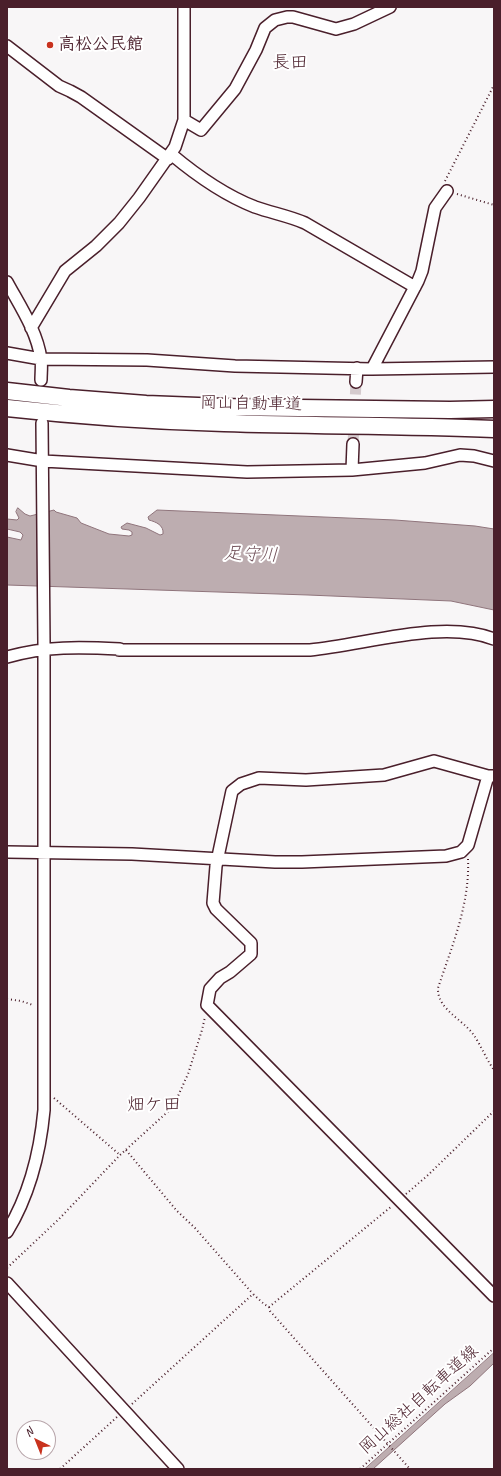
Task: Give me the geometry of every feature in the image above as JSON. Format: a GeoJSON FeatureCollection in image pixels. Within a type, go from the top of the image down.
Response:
{"type":"FeatureCollection","features":[{"type":"Feature","properties":{"kind":"highway","name":"岡山自動車道"},"geometry":{"type":"LineString","coordinates":[[7,391],[76,398],[217,407],[450,410]]}},
{"type":"Feature","properties":{"kind":"highway","name":"岡山自動車道"},"geometry":{"type":"LineString","coordinates":[[7,408],[144,420],[225,424],[451,427],[494,429]]}},
{"type":"Feature","properties":{"kind":"highway"},"geometry":{"type":"LineString","coordinates":[[450,410],[494,409]]}},
{"type":"Feature","properties":{"kind":"highway"},"geometry":{"type":"LineString","coordinates":[[450,410],[494,413]]}},
{"type":"Feature","properties":{"kind":"street"},"geometry":{"type":"LineString","coordinates":[[31,328],[65,271],[112,230],[139,198],[169,156],[180,134],[184,120],[184,7]]}},
{"type":"Feature","properties":{"kind":"street"},"geometry":{"type":"LineString","coordinates":[[184,120],[201,130],[235,89],[256,50],[262,32],[275,20],[293,17],[336,29],[354,24],[390,7]]}},
{"type":"Feature","properties":{"kind":"street"},"geometry":{"type":"LineString","coordinates":[[7,46],[59,86],[81,97],[222,191],[254,207],[294,218],[306,223],[415,287]]}},
{"type":"Feature","properties":{"kind":"street"},"geometry":{"type":"LineString","coordinates":[[372,369],[422,271],[435,208],[447,191]]}},
{"type":"Feature","properties":{"kind":"street"},"geometry":{"type":"LineString","coordinates":[[7,282],[31,328],[41,359],[41,380]]}},
{"type":"Feature","properties":{"kind":"street"},"geometry":{"type":"LineString","coordinates":[[7,353],[41,359],[147,360],[235,366],[372,369],[494,367]]}},
{"type":"Feature","properties":{"kind":"street"},"geometry":{"type":"LineString","coordinates":[[356,382],[357,368]]}},
{"type":"Feature","properties":{"kind":"street"},"geometry":{"type":"LineString","coordinates":[[7,1232],[23,1203],[32,1180],[38,1158],[44,1110],[44,647],[42,422]]}},
{"type":"Feature","properties":{"kind":"street"},"geometry":{"type":"LineString","coordinates":[[352,470],[353,444]]}},
{"type":"Feature","properties":{"kind":"street"},"geometry":{"type":"LineString","coordinates":[[7,455],[43,464],[247,472],[352,470],[425,463],[460,456],[474,456],[494,461]]}},
{"type":"Feature","properties":{"kind":"street"},"geometry":{"type":"LineString","coordinates":[[7,657],[44,647],[120,649],[119,650],[310,650],[332,648],[413,634],[449,632],[474,634],[494,639]]}},
{"type":"Feature","properties":{"kind":"street"},"geometry":{"type":"LineString","coordinates":[[7,852],[132,854],[218,858],[302,862],[446,856],[461,852],[468,845],[491,776],[434,762],[384,774],[306,780],[259,778],[249,780],[235,788],[232,791],[218,858],[213,903],[216,909],[251,943],[251,954],[230,972],[220,978],[210,989],[208,1005],[494,1296]]}},
{"type":"Feature","properties":{"kind":"street"},"geometry":{"type":"LineString","coordinates":[[7,1283],[178,1469]]}},
{"type":"Feature","properties":{"kind":"path"},"geometry":{"type":"LineString","coordinates":[[494,85],[445,181],[447,191],[494,205]]}},
{"type":"Feature","properties":{"kind":"path"},"geometry":{"type":"LineString","coordinates":[[464,849],[468,855],[466,896],[462,917],[438,988],[438,996],[443,1005],[473,1034],[494,1070]]}},
{"type":"Feature","properties":{"kind":"path"},"geometry":{"type":"LineString","coordinates":[[7,999],[21,1001],[44,1009]]}},
{"type":"Feature","properties":{"kind":"path"},"geometry":{"type":"LineString","coordinates":[[7,1268],[59,1219],[120,1155],[173,1106],[188,1074],[208,1005]]}},
{"type":"Feature","properties":{"kind":"path"},"geometry":{"type":"LineString","coordinates":[[44,1088],[120,1155]]}},
{"type":"Feature","properties":{"kind":"path"},"geometry":{"type":"LineString","coordinates":[[269,1307],[427,1176],[494,1111]]}},
{"type":"Feature","properties":{"kind":"path"},"geometry":{"type":"LineString","coordinates":[[126,1150],[177,1211],[199,1233],[253,1294],[269,1307],[270,1311],[410,1469]]}},
{"type":"Feature","properties":{"kind":"path"},"geometry":{"type":"LineString","coordinates":[[60,1469],[253,1294]]}},
{"type":"Feature","properties":{"kind":"path","name":"岡山総社自転車道線"},"geometry":{"type":"LineString","coordinates":[[360,1469],[494,1348]]}},
{"type":"Feature","properties":{"kind":"water","name":"足守川"},"geometry":{"type":"Polygon","coordinates":[[[18,508],[30,516],[54,510],[56,512],[77,518],[81,523],[109,534],[129,536],[132,535],[132,532],[122,529],[121,527],[127,523],[146,528],[160,535],[163,534],[161,526],[149,520],[148,517],[157,510],[395,520],[475,526],[494,529],[494,610],[451,601],[7,585],[7,537],[21,540],[23,535],[20,532],[7,529],[7,519],[17,520],[19,518],[16,512],[18,508]]]}},
{"type":"Feature","properties":{"kind":"water"},"geometry":{"type":"Polygon","coordinates":[[[494,1353],[494,1363],[470,1386],[445,1404],[373,1469],[365,1469],[494,1353]]]}},
{"type":"Feature","properties":{"kind":"tunnel"},"geometry":{"type":"LineString","coordinates":[[353,444],[356,382]]}},
{"type":"Feature","properties":{"kind":"place","name":"高松公民館"},"geometry":{"type":"Point","coordinates":[50,45]}},
{"type":"Feature","properties":{"kind":"district","name":"長田"},"geometry":{"type":"Point","coordinates":[290,63]}},
{"type":"Feature","properties":{"kind":"district","name":"畑ケ田"},"geometry":{"type":"Point","coordinates":[154,1105]}}]}
